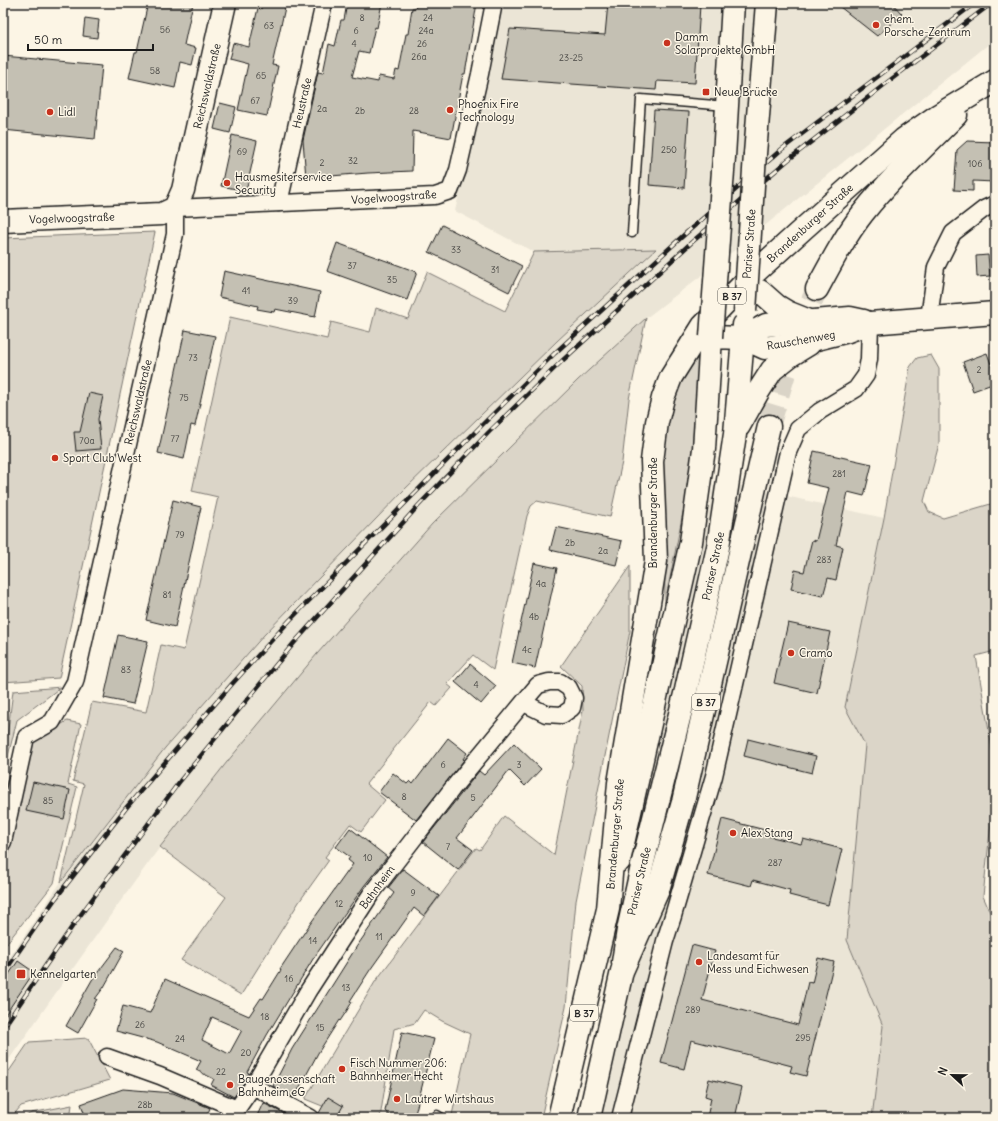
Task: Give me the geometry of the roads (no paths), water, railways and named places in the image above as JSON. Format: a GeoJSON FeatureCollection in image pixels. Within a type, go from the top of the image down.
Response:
{"type":"FeatureCollection","features":[{"type":"Feature","properties":{"kind":"main road","name":"Reichswaldstraße"},"geometry":{"type":"LineString","coordinates":[[176,208],[183,190],[225,3]]}},
{"type":"Feature","properties":{"kind":"main road"},"geometry":{"type":"LineString","coordinates":[[608,909],[691,542],[704,449],[733,3]]}},
{"type":"Feature","properties":{"kind":"main road","name":"Pariser Straße"},"geometry":{"type":"LineString","coordinates":[[589,1118],[622,971],[628,930],[642,866],[686,690],[718,547],[735,434],[767,3]]}},
{"type":"Feature","properties":{"kind":"main road","name":"Brandenburger Straße"},"geometry":{"type":"LineString","coordinates":[[817,289],[839,249],[862,214],[894,177],[989,85]]}},
{"type":"Feature","properties":{"kind":"main road","name":"Brandenburger Straße"},"geometry":{"type":"LineString","coordinates":[[608,909],[619,783],[656,562],[652,461],[657,422],[663,398],[671,377],[703,326],[751,276],[904,139],[937,116],[989,85]]}},
{"type":"Feature","properties":{"kind":"main road","name":"Vogelwoogstraße"},"geometry":{"type":"LineString","coordinates":[[3,221],[162,214],[176,208]]}},
{"type":"Feature","properties":{"kind":"main road"},"geometry":{"type":"LineString","coordinates":[[735,434],[772,370],[791,355],[812,330],[777,306],[760,291],[748,266]]}},
{"type":"Feature","properties":{"kind":"main road","name":"Rauschenweg"},"geometry":{"type":"LineString","coordinates":[[743,338],[766,325],[812,330],[850,318],[870,323],[995,313]]}},
{"type":"Feature","properties":{"kind":"main road"},"geometry":{"type":"LineString","coordinates":[[711,337],[743,338]]}},
{"type":"Feature","properties":{"kind":"main road","name":"B 37"},"geometry":{"type":"LineString","coordinates":[[622,971],[658,890],[683,802],[769,426]]}},
{"type":"Feature","properties":{"kind":"main road","name":"B 37"},"geometry":{"type":"LineString","coordinates":[[560,1118],[608,909]]}},
{"type":"Feature","properties":{"kind":"street","name":"Heustraße"},"geometry":{"type":"LineString","coordinates":[[279,203],[324,3]]}},
{"type":"Feature","properties":{"kind":"street","name":"Vogelwoogstraße"},"geometry":{"type":"LineString","coordinates":[[176,208],[435,196],[450,191],[458,170],[480,74],[494,3]]}},
{"type":"Feature","properties":{"kind":"street"},"geometry":{"type":"LineString","coordinates":[[929,318],[936,268],[953,233],[984,208],[995,204]]}},
{"type":"Feature","properties":{"kind":"street","name":"Reichswaldstraße"},"geometry":{"type":"LineString","coordinates":[[3,842],[10,783],[26,737],[52,722],[75,682],[175,234],[176,208]]}},
{"type":"Feature","properties":{"kind":"street"},"geometry":{"type":"LineString","coordinates":[[620,1118],[665,941],[714,776],[788,452],[798,429],[820,411],[856,389],[866,375],[869,359],[870,323]]}},
{"type":"Feature","properties":{"kind":"street","name":"Bahnheim"},"geometry":{"type":"LineString","coordinates":[[106,1057],[160,1076],[231,1113],[252,1086],[308,991],[371,894],[452,790],[524,703]]}},
{"type":"Feature","properties":{"kind":"street"},"geometry":{"type":"LineString","coordinates":[[252,1086],[312,1118]]}},
{"type":"Feature","properties":{"kind":"lane"},"geometry":{"type":"LineString","coordinates":[[632,233],[641,99],[727,106]]}},
{"type":"Feature","properties":{"kind":"tunnel"},"geometry":{"type":"LineString","coordinates":[[769,426],[796,337],[817,289]]}},
{"type":"Feature","properties":{"kind":"railway"},"geometry":{"type":"LineString","coordinates":[[3,974],[55,899],[126,808],[232,684],[290,620],[482,425],[555,353],[685,234],[782,149],[975,3]]}},
{"type":"Feature","properties":{"kind":"railway"},"geometry":{"type":"LineString","coordinates":[[3,1028],[76,921],[180,781],[294,643],[419,505],[489,432],[562,361],[692,242],[788,160],[992,3]]}},
{"type":"Feature","properties":{"kind":"place","name":"ehem. Porsche-Zentrum"},"geometry":{"type":"Point","coordinates":[876,25]}},
{"type":"Feature","properties":{"kind":"place","name":"Damm Solarprojekte GmbH"},"geometry":{"type":"Point","coordinates":[667,43]}},
{"type":"Feature","properties":{"kind":"place","name":"Neue Brücke"},"geometry":{"type":"Point","coordinates":[706,92]}},
{"type":"Feature","properties":{"kind":"place","name":"Phoenix Fire Technology"},"geometry":{"type":"Point","coordinates":[450,110]}},
{"type":"Feature","properties":{"kind":"place","name":"Lidl"},"geometry":{"type":"Point","coordinates":[50,112]}},
{"type":"Feature","properties":{"kind":"place","name":"Hausmesiterservice Security"},"geometry":{"type":"Point","coordinates":[227,183]}},
{"type":"Feature","properties":{"kind":"place","name":"Sport Club West"},"geometry":{"type":"Point","coordinates":[55,458]}},
{"type":"Feature","properties":{"kind":"place","name":"Cramo"},"geometry":{"type":"Point","coordinates":[791,653]}},
{"type":"Feature","properties":{"kind":"place","name":"Alex Stang"},"geometry":{"type":"Point","coordinates":[733,833]}},
{"type":"Feature","properties":{"kind":"place","name":"Landesamt für Mess und Eichwesen"},"geometry":{"type":"Point","coordinates":[699,962]}},
{"type":"Feature","properties":{"kind":"place","name":"Kennelgarten"},"geometry":{"type":"Point","coordinates":[21,974]}},
{"type":"Feature","properties":{"kind":"place","name":"Fisch Nummer 206: Bahnheimer Hecht"},"geometry":{"type":"Point","coordinates":[342,1069]}},
{"type":"Feature","properties":{"kind":"place","name":"Baugenossenschaft Bahnheim eG"},"geometry":{"type":"Point","coordinates":[230,1085]}},
{"type":"Feature","properties":{"kind":"place","name":"Lautrer Wirtshaus"},"geometry":{"type":"Point","coordinates":[397,1099]}}]}
